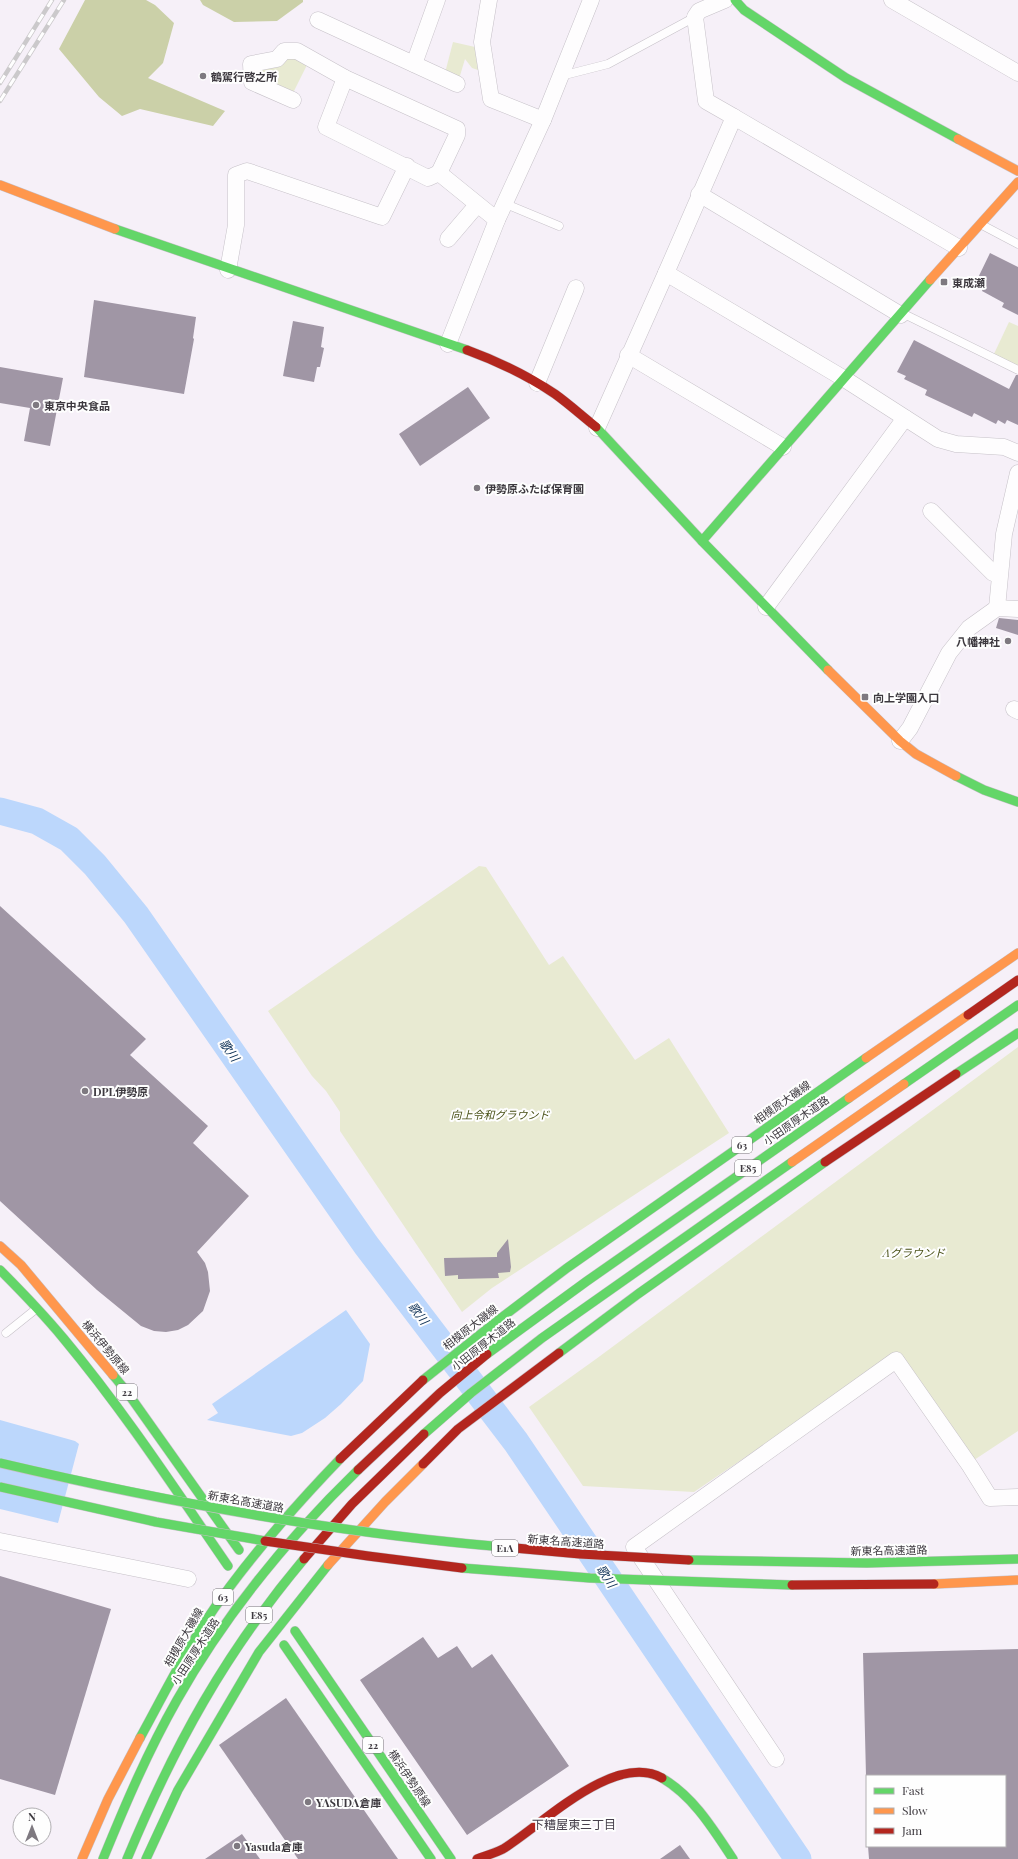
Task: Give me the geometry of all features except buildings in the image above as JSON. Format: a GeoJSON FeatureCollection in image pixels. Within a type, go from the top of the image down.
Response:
{"type":"FeatureCollection","features":[{"type":"Feature","properties":{"kind":"main road"},"geometry":{"type":"LineString","coordinates":[[735,0],[744,10],[846,78],[1018,171]]}},
{"type":"Feature","properties":{"kind":"main road"},"geometry":{"type":"LineString","coordinates":[[702,541],[783,446],[1018,182]]}},
{"type":"Feature","properties":{"kind":"main road"},"geometry":{"type":"LineString","coordinates":[[0,185],[140,239],[486,357],[537,383],[556,395],[597,428],[702,541],[881,724],[900,741],[916,754],[938,767],[984,790],[1018,802]]}},
{"type":"Feature","properties":{"kind":"main road","name":"相模原大磯線"},"geometry":{"type":"LineString","coordinates":[[82,1859],[96,1823],[125,1762],[210,1614],[258,1550],[331,1468],[426,1378],[470,1342],[594,1247],[1018,953]]}},
{"type":"Feature","properties":{"kind":"main road","name":"小田原厚木道路"},"geometry":{"type":"LineString","coordinates":[[103,1859],[140,1772],[172,1710],[207,1651],[253,1587],[298,1532],[363,1463],[480,1359],[601,1271],[1018,980]]}},
{"type":"Feature","properties":{"kind":"main road","name":"E85"},"geometry":{"type":"LineString","coordinates":[[127,1859],[160,1782],[194,1716],[226,1662],[266,1606],[321,1538],[384,1472],[449,1412],[492,1376],[615,1284],[1018,1005]]}},
{"type":"Feature","properties":{"kind":"main road"},"geometry":{"type":"LineString","coordinates":[[146,1859],[178,1790],[259,1652],[329,1564],[385,1502],[458,1429],[501,1395],[638,1294],[834,1155],[1018,1032]]}},
{"type":"Feature","properties":{"kind":"main road","name":"横浜伊勢原線"},"geometry":{"type":"LineString","coordinates":[[0,1246],[21,1265],[48,1296],[127,1392],[239,1550]]}},
{"type":"Feature","properties":{"kind":"main road","name":"22"},"geometry":{"type":"LineString","coordinates":[[0,1270],[67,1342],[112,1400],[228,1566]]}},
{"type":"Feature","properties":{"kind":"main road","name":"新東名高速道路"},"geometry":{"type":"LineString","coordinates":[[0,1462],[152,1497],[291,1522],[424,1540],[557,1553],[698,1561],[843,1563],[1018,1558]]}},
{"type":"Feature","properties":{"kind":"main road","name":"E1A"},"geometry":{"type":"LineString","coordinates":[[0,1487],[150,1520],[281,1543],[422,1564],[558,1576],[698,1583],[841,1586],[1018,1580]]}},
{"type":"Feature","properties":{"kind":"main road","name":"横浜伊勢原線"},"geometry":{"type":"LineString","coordinates":[[295,1631],[451,1859]]}},
{"type":"Feature","properties":{"kind":"main road","name":"22"},"geometry":{"type":"LineString","coordinates":[[284,1645],[431,1859]]}},
{"type":"Feature","properties":{"kind":"main road"},"geometry":{"type":"LineString","coordinates":[[477,1859],[502,1849],[590,1787],[604,1779],[628,1772],[658,1775],[669,1780],[681,1789],[695,1804],[733,1859]]}},
{"type":"Feature","properties":{"kind":"main road"},"geometry":{"type":"LineString","coordinates":[[496,1859],[502,1849]]}},
{"type":"Feature","properties":{"kind":"main road"},"geometry":{"type":"LineString","coordinates":[[446,1851],[455,1859]]}},
{"type":"Feature","properties":{"kind":"street"},"geometry":{"type":"LineString","coordinates":[[414,64],[437,0]]}},
{"type":"Feature","properties":{"kind":"street"},"geometry":{"type":"LineString","coordinates":[[489,0],[482,42],[491,99],[543,120]]}},
{"type":"Feature","properties":{"kind":"street"},"geometry":{"type":"LineString","coordinates":[[448,344],[497,220],[506,204],[543,120],[591,0]]}},
{"type":"Feature","properties":{"kind":"street"},"geometry":{"type":"LineString","coordinates":[[725,0],[699,11],[695,17],[706,101],[959,248]]}},
{"type":"Feature","properties":{"kind":"street"},"geometry":{"type":"LineString","coordinates":[[892,0],[1018,73]]}},
{"type":"Feature","properties":{"kind":"street"},"geometry":{"type":"LineString","coordinates":[[318,20],[457,84]]}},
{"type":"Feature","properties":{"kind":"street"},"geometry":{"type":"LineString","coordinates":[[293,100],[252,82],[251,64],[277,59],[284,51],[297,52],[345,78],[457,129],[457,134],[439,173],[428,178],[407,166],[326,127],[345,78]]}},
{"type":"Feature","properties":{"kind":"street"},"geometry":{"type":"LineString","coordinates":[[597,428],[734,117]]}},
{"type":"Feature","properties":{"kind":"street"},"geometry":{"type":"LineString","coordinates":[[228,270],[236,225],[236,175],[246,171],[382,217],[407,166]]}},
{"type":"Feature","properties":{"kind":"street"},"geometry":{"type":"LineString","coordinates":[[439,173],[497,220]]}},
{"type":"Feature","properties":{"kind":"street"},"geometry":{"type":"LineString","coordinates":[[699,194],[901,314]]}},
{"type":"Feature","properties":{"kind":"street"},"geometry":{"type":"LineString","coordinates":[[448,239],[478,205]]}},
{"type":"Feature","properties":{"kind":"street"},"geometry":{"type":"LineString","coordinates":[[666,273],[843,378],[938,439],[956,444],[1004,447],[1018,454]]}},
{"type":"Feature","properties":{"kind":"street"},"geometry":{"type":"LineString","coordinates":[[537,383],[576,306],[576,288]]}},
{"type":"Feature","properties":{"kind":"street"},"geometry":{"type":"LineString","coordinates":[[628,355],[783,446]]}},
{"type":"Feature","properties":{"kind":"street"},"geometry":{"type":"LineString","coordinates":[[766,606],[905,418]]}},
{"type":"Feature","properties":{"kind":"street"},"geometry":{"type":"LineString","coordinates":[[997,608],[999,574],[1004,534],[1018,473]]}},
{"type":"Feature","properties":{"kind":"street"},"geometry":{"type":"LineString","coordinates":[[931,511],[993,574],[999,574]]}},
{"type":"Feature","properties":{"kind":"street"},"geometry":{"type":"LineString","coordinates":[[900,741],[910,728],[949,654],[969,628],[997,608],[1018,609]]}},
{"type":"Feature","properties":{"kind":"street"},"geometry":{"type":"LineString","coordinates":[[776,1759],[634,1547],[896,1360],[970,1466],[990,1498],[1018,1497]]}},
{"type":"Feature","properties":{"kind":"street"},"geometry":{"type":"LineString","coordinates":[[0,1541],[188,1579]]}},
{"type":"Feature","properties":{"kind":"lane"},"geometry":{"type":"LineString","coordinates":[[560,76],[608,64],[695,17]]}},
{"type":"Feature","properties":{"kind":"lane"},"geometry":{"type":"LineString","coordinates":[[506,204],[558,226]]}},
{"type":"Feature","properties":{"kind":"lane"},"geometry":{"type":"LineString","coordinates":[[981,225],[1018,244]]}},
{"type":"Feature","properties":{"kind":"lane"},"geometry":{"type":"LineString","coordinates":[[901,314],[1018,370]]}},
{"type":"Feature","properties":{"kind":"lane"},"geometry":{"type":"LineString","coordinates":[[6,1333],[37,1309]]}},
{"type":"Feature","properties":{"kind":"green space"},"geometry":{"type":"Polygon","coordinates":[[[85,0],[146,0],[155,5],[174,23],[163,63],[148,78],[225,111],[213,126],[140,109],[122,116],[99,97],[59,49],[85,0]]]}},
{"type":"Feature","properties":{"kind":"green space"},"geometry":{"type":"Polygon","coordinates":[[[200,0],[303,0],[303,2],[277,21],[234,22],[203,5],[200,0]]]}},
{"type":"Feature","properties":{"kind":"green space"},"geometry":{"type":"Polygon","coordinates":[[[453,42],[475,47],[478,70],[472,68],[465,59],[459,79],[445,73],[453,42]]]}},
{"type":"Feature","properties":{"kind":"green space"},"geometry":{"type":"Polygon","coordinates":[[[287,56],[308,63],[292,95],[259,79],[259,73],[264,66],[287,56]]]}},
{"type":"Feature","properties":{"kind":"green space"},"geometry":{"type":"Polygon","coordinates":[[[1009,322],[1018,326],[1018,368],[993,356],[1009,322]]]}},
{"type":"Feature","properties":{"kind":"green space","name":"向上令和グラウンド"},"geometry":{"type":"Polygon","coordinates":[[[479,866],[486,867],[549,965],[563,956],[635,1060],[669,1038],[729,1133],[492,1288],[462,1312],[340,1131],[340,1112],[326,1091],[312,1076],[268,1011],[479,866]]]}},
{"type":"Feature","properties":{"kind":"green space","name":"Aグラウンド"},"geometry":{"type":"Polygon","coordinates":[[[1018,1047],[1018,1431],[971,1462],[897,1354],[694,1492],[583,1486],[529,1407],[1018,1047]]]}},
{"type":"Feature","properties":{"kind":"water"},"geometry":{"type":"Polygon","coordinates":[[[346,1310],[370,1344],[363,1381],[325,1418],[302,1433],[291,1436],[207,1420],[218,1413],[212,1404],[346,1310]]]}},
{"type":"Feature","properties":{"kind":"water"},"geometry":{"type":"Polygon","coordinates":[[[0,1420],[75,1441],[79,1444],[58,1523],[0,1509],[0,1420]]]}},
{"type":"Feature","properties":{"kind":"waterway","name":"歌川"},"geometry":{"type":"LineString","coordinates":[[0,811],[37,821],[69,839],[95,865],[136,915],[366,1245],[516,1442],[798,1859]]}},
{"type":"Feature","properties":{"kind":"railway"},"geometry":{"type":"LineString","coordinates":[[0,83],[52,0]]}},
{"type":"Feature","properties":{"kind":"railway"},"geometry":{"type":"LineString","coordinates":[[0,101],[64,0]]}},
{"type":"Feature","properties":{"kind":"traffic: fast"},"geometry":{"type":"LineString","coordinates":[[735,0],[744,10],[846,78],[958,139]]}},
{"type":"Feature","properties":{"kind":"traffic: fast"},"geometry":{"type":"LineString","coordinates":[[115,229],[467,350]]}},
{"type":"Feature","properties":{"kind":"traffic: fast"},"geometry":{"type":"LineString","coordinates":[[702,541],[930,280]]}},
{"type":"Feature","properties":{"kind":"traffic: fast"},"geometry":{"type":"LineString","coordinates":[[596,427],[702,541],[828,670]]}},
{"type":"Feature","properties":{"kind":"traffic: fast"},"geometry":{"type":"LineString","coordinates":[[956,776],[984,790],[1018,802]]}},
{"type":"Feature","properties":{"kind":"traffic: fast"},"geometry":{"type":"LineString","coordinates":[[904,1084],[1018,1005]]}},
{"type":"Feature","properties":{"kind":"traffic: fast"},"geometry":{"type":"LineString","coordinates":[[956,1074],[1018,1033]]}},
{"type":"Feature","properties":{"kind":"traffic: fast"},"geometry":{"type":"LineString","coordinates":[[423,1380],[567,1268],[866,1058]]}},
{"type":"Feature","properties":{"kind":"traffic: fast"},"geometry":{"type":"LineString","coordinates":[[487,1354],[587,1281],[849,1098]]}},
{"type":"Feature","properties":{"kind":"traffic: fast"},"geometry":{"type":"LineString","coordinates":[[424,1434],[471,1393],[542,1338],[792,1162]]}},
{"type":"Feature","properties":{"kind":"traffic: fast"},"geometry":{"type":"LineString","coordinates":[[559,1353],[638,1294],[825,1162]]}},
{"type":"Feature","properties":{"kind":"traffic: fast"},"geometry":{"type":"LineString","coordinates":[[0,1270],[33,1304],[86,1366],[149,1451],[228,1566]]}},
{"type":"Feature","properties":{"kind":"traffic: fast"},"geometry":{"type":"LineString","coordinates":[[113,1375],[127,1392],[239,1550]]}},
{"type":"Feature","properties":{"kind":"traffic: fast"},"geometry":{"type":"LineString","coordinates":[[140,1738],[188,1650],[220,1600],[269,1538],[340,1459]]}},
{"type":"Feature","properties":{"kind":"traffic: fast"},"geometry":{"type":"LineString","coordinates":[[0,1463],[125,1491],[314,1525],[440,1541],[504,1547]]}},
{"type":"Feature","properties":{"kind":"traffic: fast"},"geometry":{"type":"LineString","coordinates":[[103,1859],[128,1798],[156,1739],[177,1700],[216,1638],[259,1579],[283,1550],[358,1470]]}},
{"type":"Feature","properties":{"kind":"traffic: fast"},"geometry":{"type":"LineString","coordinates":[[0,1487],[156,1522],[265,1541]]}},
{"type":"Feature","properties":{"kind":"traffic: fast"},"geometry":{"type":"LineString","coordinates":[[127,1859],[163,1778],[204,1702],[226,1665],[250,1630],[304,1559]]}},
{"type":"Feature","properties":{"kind":"traffic: fast"},"geometry":{"type":"LineString","coordinates":[[689,1560],[867,1563],[1018,1559]]}},
{"type":"Feature","properties":{"kind":"traffic: fast"},"geometry":{"type":"LineString","coordinates":[[146,1859],[178,1790],[259,1652],[328,1565]]}},
{"type":"Feature","properties":{"kind":"traffic: fast"},"geometry":{"type":"LineString","coordinates":[[462,1568],[590,1578],[792,1585]]}},
{"type":"Feature","properties":{"kind":"traffic: fast"},"geometry":{"type":"LineString","coordinates":[[295,1631],[451,1859]]}},
{"type":"Feature","properties":{"kind":"traffic: fast"},"geometry":{"type":"LineString","coordinates":[[284,1645],[431,1859]]}},
{"type":"Feature","properties":{"kind":"traffic: fast"},"geometry":{"type":"LineString","coordinates":[[662,1778],[684,1794],[702,1814],[733,1859]]}},
{"type":"Feature","properties":{"kind":"traffic: slow"},"geometry":{"type":"LineString","coordinates":[[958,139],[1018,171]]}},
{"type":"Feature","properties":{"kind":"traffic: slow"},"geometry":{"type":"LineString","coordinates":[[930,280],[1018,182]]}},
{"type":"Feature","properties":{"kind":"traffic: slow"},"geometry":{"type":"LineString","coordinates":[[0,185],[115,229]]}},
{"type":"Feature","properties":{"kind":"traffic: slow"},"geometry":{"type":"LineString","coordinates":[[828,670],[900,741],[916,754],[956,776]]}},
{"type":"Feature","properties":{"kind":"traffic: slow"},"geometry":{"type":"LineString","coordinates":[[866,1058],[1018,953]]}},
{"type":"Feature","properties":{"kind":"traffic: slow"},"geometry":{"type":"LineString","coordinates":[[849,1098],[968,1015]]}},
{"type":"Feature","properties":{"kind":"traffic: slow"},"geometry":{"type":"LineString","coordinates":[[792,1162],[904,1084]]}},
{"type":"Feature","properties":{"kind":"traffic: slow"},"geometry":{"type":"LineString","coordinates":[[0,1246],[21,1265],[113,1375]]}},
{"type":"Feature","properties":{"kind":"traffic: slow"},"geometry":{"type":"LineString","coordinates":[[328,1565],[385,1502],[423,1464]]}},
{"type":"Feature","properties":{"kind":"traffic: slow"},"geometry":{"type":"LineString","coordinates":[[934,1584],[1018,1580]]}},
{"type":"Feature","properties":{"kind":"traffic: slow"},"geometry":{"type":"LineString","coordinates":[[82,1859],[108,1799],[140,1738]]}},
{"type":"Feature","properties":{"kind":"traffic: jam"},"geometry":{"type":"LineString","coordinates":[[467,350],[512,369],[545,387],[596,427]]}},
{"type":"Feature","properties":{"kind":"traffic: jam"},"geometry":{"type":"LineString","coordinates":[[968,1015],[1018,980]]}},
{"type":"Feature","properties":{"kind":"traffic: jam"},"geometry":{"type":"LineString","coordinates":[[825,1162],[956,1074]]}},
{"type":"Feature","properties":{"kind":"traffic: jam"},"geometry":{"type":"LineString","coordinates":[[423,1464],[458,1429],[559,1353]]}},
{"type":"Feature","properties":{"kind":"traffic: jam"},"geometry":{"type":"LineString","coordinates":[[358,1470],[440,1393],[487,1354]]}},
{"type":"Feature","properties":{"kind":"traffic: jam"},"geometry":{"type":"LineString","coordinates":[[340,1459],[423,1380]]}},
{"type":"Feature","properties":{"kind":"traffic: jam"},"geometry":{"type":"LineString","coordinates":[[304,1559],[352,1504],[424,1434]]}},
{"type":"Feature","properties":{"kind":"traffic: jam"},"geometry":{"type":"LineString","coordinates":[[265,1541],[462,1568]]}},
{"type":"Feature","properties":{"kind":"traffic: jam"},"geometry":{"type":"LineString","coordinates":[[504,1547],[580,1554],[689,1560]]}},
{"type":"Feature","properties":{"kind":"traffic: jam"},"geometry":{"type":"LineString","coordinates":[[792,1585],[934,1584]]}},
{"type":"Feature","properties":{"kind":"traffic: jam"},"geometry":{"type":"LineString","coordinates":[[477,1859],[503,1849],[557,1809],[601,1783],[622,1774],[643,1772],[662,1778]]}},
{"type":"Feature","properties":{"kind":"place","name":"鶴駕行啓之所"},"geometry":{"type":"Point","coordinates":[203,76]}},
{"type":"Feature","properties":{"kind":"place","name":"東成瀬"},"geometry":{"type":"Point","coordinates":[944,282]}},
{"type":"Feature","properties":{"kind":"place","name":"東京中央食品"},"geometry":{"type":"Point","coordinates":[36,405]}},
{"type":"Feature","properties":{"kind":"place","name":"伊勢原ふたば保育園"},"geometry":{"type":"Point","coordinates":[477,488]}},
{"type":"Feature","properties":{"kind":"place","name":"八幡神社"},"geometry":{"type":"Point","coordinates":[1008,641]}},
{"type":"Feature","properties":{"kind":"place","name":"向上学園入口"},"geometry":{"type":"Point","coordinates":[865,697]}},
{"type":"Feature","properties":{"kind":"place","name":"DPL伊勢原"},"geometry":{"type":"Point","coordinates":[85,1091]}},
{"type":"Feature","properties":{"kind":"place","name":"YASUDA倉庫"},"geometry":{"type":"Point","coordinates":[308,1802]}},
{"type":"Feature","properties":{"kind":"place","name":"Yasuda倉庫"},"geometry":{"type":"Point","coordinates":[237,1846]}},
{"type":"Feature","properties":{"kind":"district","name":"下糟屋東三丁目"},"geometry":{"type":"Point","coordinates":[574,1824]}}]}
